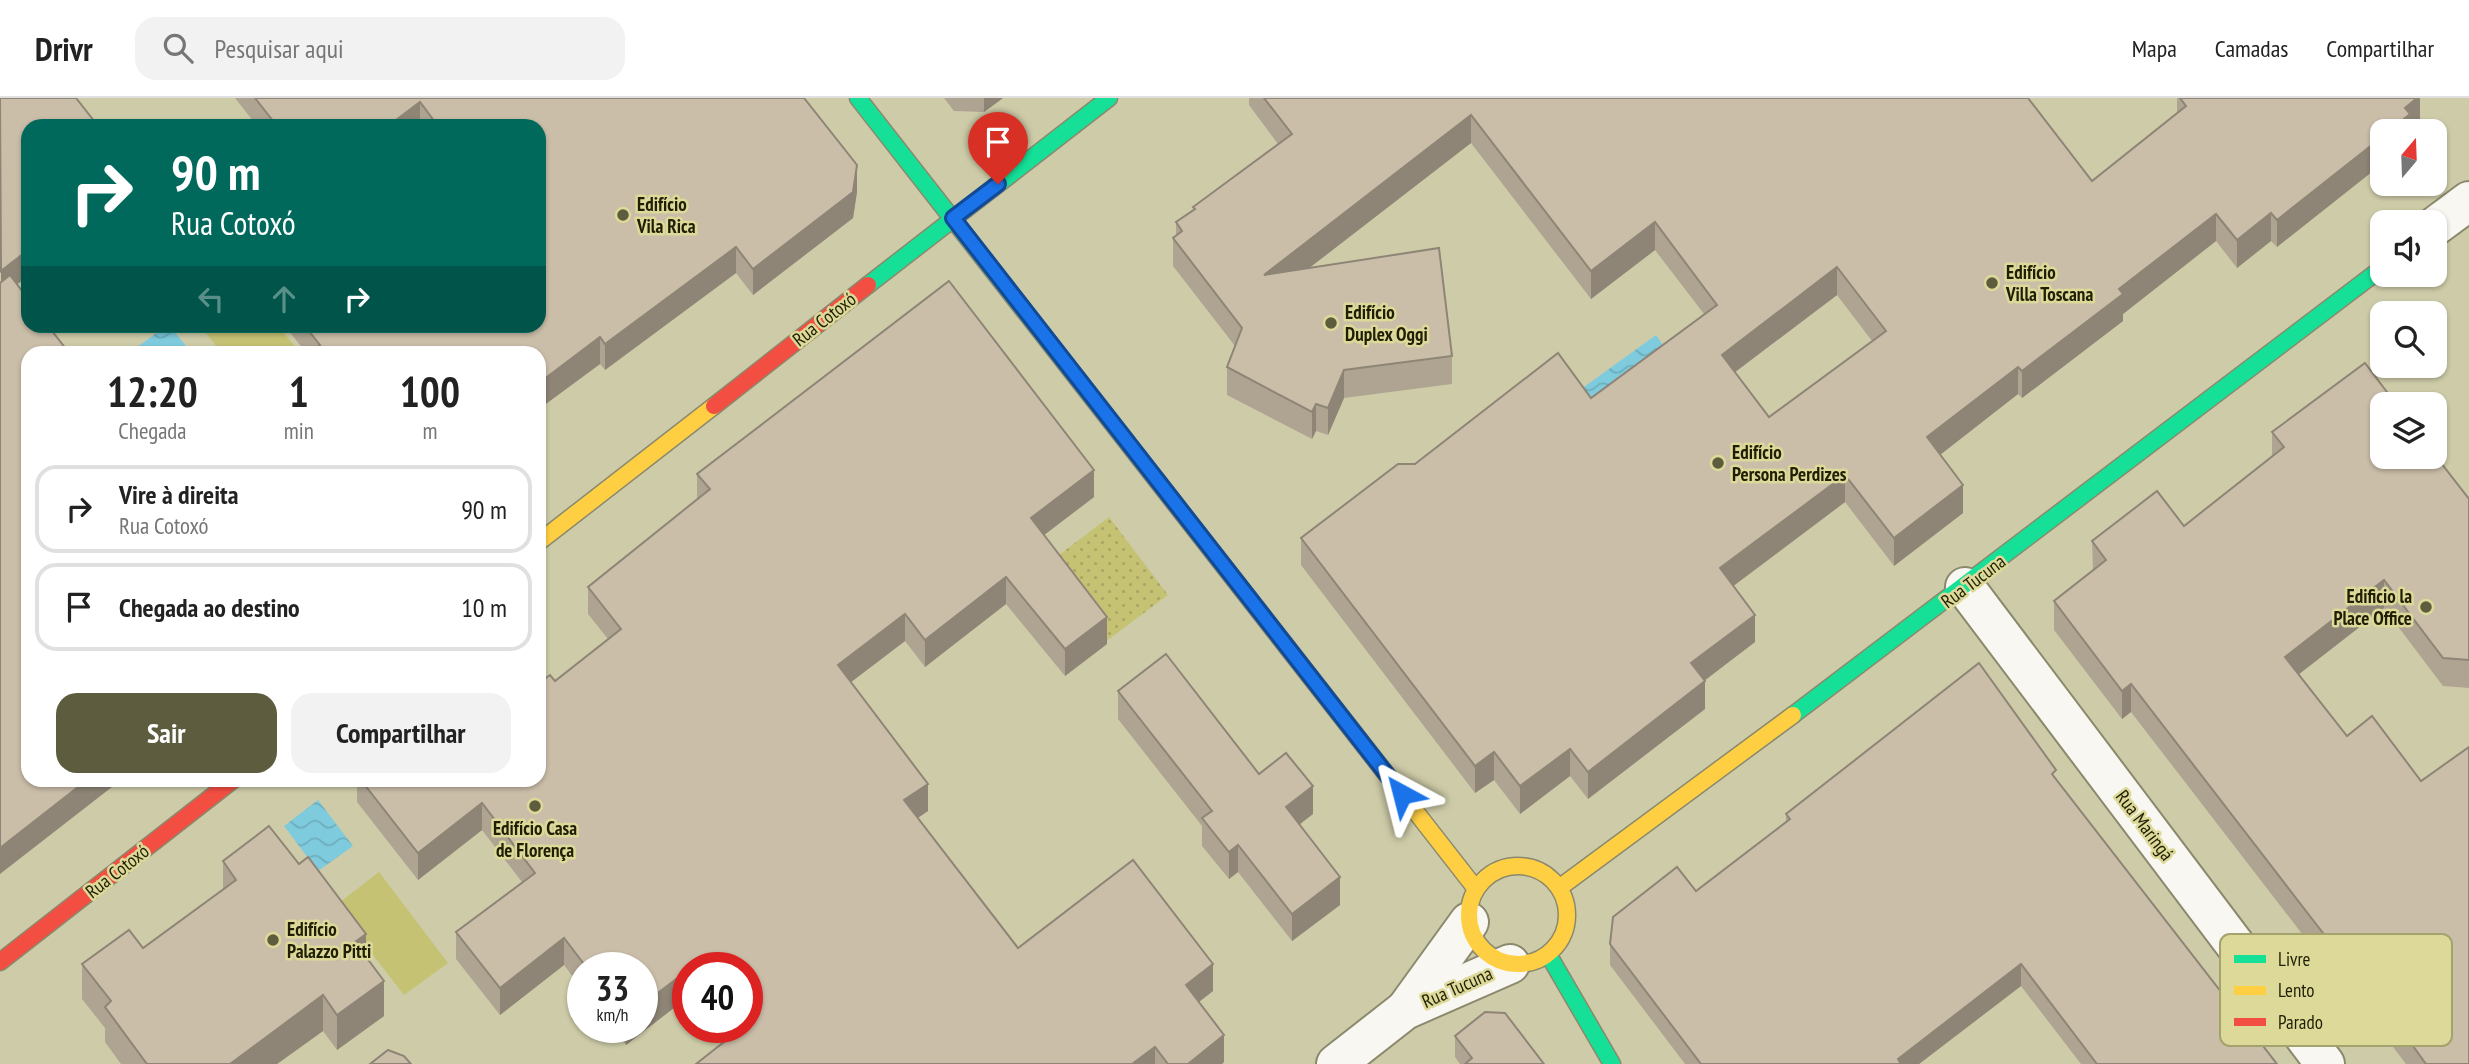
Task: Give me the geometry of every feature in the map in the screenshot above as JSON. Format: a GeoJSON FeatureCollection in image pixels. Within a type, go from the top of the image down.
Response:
{"type":"FeatureCollection","features":[{"type":"Feature","properties":{"kind":"street"},"geometry":{"type":"LineString","coordinates":[[858,98],[953,218],[1472,906],[1476,941],[1490,956],[1510,964],[1530,964],[1548,954],[1561,939],[1567,920],[1566,904],[1559,888],[1534,869],[1518,866],[1487,876],[1472,906]]}},
{"type":"Feature","properties":{"kind":"street","name":"Rua Cotoxó"},"geometry":{"type":"LineString","coordinates":[[546,537],[1110,98]]}},
{"type":"Feature","properties":{"kind":"street"},"geometry":{"type":"LineString","coordinates":[[2447,218],[2469,201]]}},
{"type":"Feature","properties":{"kind":"street","name":"Rua Tucuna"},"geometry":{"type":"LineString","coordinates":[[1559,888],[1965,587],[2370,277]]}},
{"type":"Feature","properties":{"kind":"street","name":"Rua Maringá"},"geometry":{"type":"LineString","coordinates":[[1965,587],[2227,934]]}},
{"type":"Feature","properties":{"kind":"street","name":"Rua Cotoxó"},"geometry":{"type":"LineString","coordinates":[[0,962],[224,787]]}},
{"type":"Feature","properties":{"kind":"street","name":"Rua Tucuna"},"geometry":{"type":"LineString","coordinates":[[1405,1010],[1472,906]]}},
{"type":"Feature","properties":{"kind":"street"},"geometry":{"type":"LineString","coordinates":[[1548,954],[1612,1064]]}},
{"type":"Feature","properties":{"kind":"street","name":"Rua Tucuna"},"geometry":{"type":"LineString","coordinates":[[1336,1064],[1405,1010],[1510,964]]}},
{"type":"Feature","properties":{"kind":"street","name":"Rua Maringá"},"geometry":{"type":"LineString","coordinates":[[2311,1046],[2325,1064]]}},
{"type":"Feature","properties":{"kind":"shaded area"},"geometry":{"type":"Polygon","coordinates":[[[206,333],[284,333],[294,345],[293,346],[216,346],[206,333]]]}},
{"type":"Feature","properties":{"kind":"shaded area"},"geometry":{"type":"Polygon","coordinates":[[[1109,517],[1168,595],[1105,642],[1046,565],[1109,517]]]}},
{"type":"Feature","properties":{"kind":"shaded area"},"geometry":{"type":"Polygon","coordinates":[[[379,872],[448,963],[404,995],[335,906],[379,872]]]}},
{"type":"Feature","properties":{"kind":"water"},"geometry":{"type":"Polygon","coordinates":[[[156,333],[176,333],[186,346],[139,346],[156,333]]]}},
{"type":"Feature","properties":{"kind":"water"},"geometry":{"type":"Polygon","coordinates":[[[1656,335],[1668,352],[1595,415],[1577,392],[1656,335]]]}},
{"type":"Feature","properties":{"kind":"water"},"geometry":{"type":"Polygon","coordinates":[[[318,800],[353,846],[318,871],[284,826],[318,800]]]}},
{"type":"Feature","properties":{"kind":"building"},"geometry":{"type":"Polygon","coordinates":[[[0,98],[76,98],[92,119],[21,119],[21,255],[1,271],[0,98]]]}},
{"type":"Feature","properties":{"kind":"building"},"geometry":{"type":"Polygon","coordinates":[[[255,98],[804,98],[857,165],[853,192],[753,269],[736,247],[605,344],[600,337],[546,378],[546,346],[319,346],[311,333],[546,333],[546,119],[433,119],[420,102],[397,119],[272,119],[255,98]]]}},
{"type":"Feature","properties":{"kind":"building"},"geometry":{"type":"Polygon","coordinates":[[[1264,98],[2028,98],[2092,181],[2186,106],[2180,98],[2417,98],[2405,108],[2410,114],[2404,119],[2370,119],[2370,146],[2277,220],[2271,213],[2237,240],[2216,214],[2119,289],[2123,294],[2022,371],[2018,367],[1927,437],[1963,485],[1894,538],[1845,475],[1720,568],[1755,615],[1691,663],[1705,681],[1588,772],[1570,749],[1520,786],[1494,752],[1475,766],[1301,538],[1398,464],[1415,464],[1558,353],[1591,398],[1717,305],[1655,222],[1591,271],[1471,115],[1264,275],[1439,248],[1452,356],[1344,370],[1328,408],[1316,404],[1312,412],[1227,367],[1242,328],[1173,238],[1182,231],[1176,222],[1195,209],[1193,207],[1292,134],[1264,98]],[[1837,267],[1722,355],[1769,417],[1886,331],[1837,267]]]}},
{"type":"Feature","properties":{"kind":"building"},"geometry":{"type":"Polygon","coordinates":[[[10,275],[21,290],[21,333],[54,333],[64,346],[21,346],[21,787],[78,787],[0,848],[0,283],[10,275]]]}},
{"type":"Feature","properties":{"kind":"building"},"geometry":{"type":"Polygon","coordinates":[[[949,281],[1094,470],[1031,518],[1107,617],[1065,649],[1006,577],[925,640],[905,614],[838,665],[928,784],[904,800],[1018,948],[1133,860],[1213,964],[1186,985],[1224,1035],[1188,1064],[1168,1064],[1155,1047],[1132,1064],[696,1064],[723,1043],[763,1043],[763,952],[672,952],[672,982],[658,993],[658,952],[575,952],[564,938],[500,988],[456,932],[535,873],[482,803],[418,853],[366,787],[546,787],[546,678],[550,675],[555,681],[621,629],[588,587],[710,489],[697,474],[949,281]]]}},
{"type":"Feature","properties":{"kind":"building"},"geometry":{"type":"Polygon","coordinates":[[[2365,363],[2370,370],[2370,378],[2376,378],[2387,392],[2370,392],[2370,469],[2446,469],[2469,499],[2469,660],[2443,658],[2384,580],[2285,657],[2347,736],[2372,716],[2421,781],[2469,747],[2469,1064],[2426,1064],[2413,1046],[2452,1046],[2452,934],[2324,934],[2131,684],[2122,691],[2054,601],[2106,560],[2092,541],[2157,491],[2184,526],[2284,447],[2272,432],[2365,363]]]}},
{"type":"Feature","properties":{"kind":"building"},"geometry":{"type":"Polygon","coordinates":[[[1166,654],[1259,774],[1286,753],[1313,786],[1286,807],[1340,877],[1292,914],[1238,845],[1229,852],[1202,818],[1212,811],[1118,691],[1166,654]]]}},
{"type":"Feature","properties":{"kind":"building"},"geometry":{"type":"Polygon","coordinates":[[[1979,663],[2056,770],[2052,774],[2220,991],[2220,1046],[2263,1046],[2277,1064],[2097,1064],[2021,964],[1898,1059],[1901,1064],[1701,1064],[1610,944],[1613,917],[1677,867],[1696,891],[1790,819],[1786,814],[1979,663]]]}},
{"type":"Feature","properties":{"kind":"building","name":"Edifício Palazzo Pitti"},"geometry":{"type":"Polygon","coordinates":[[[269,826],[299,864],[308,857],[366,934],[355,942],[384,981],[337,1015],[323,995],[230,1064],[147,1064],[105,1007],[111,1001],[82,964],[129,930],[143,948],[236,880],[223,861],[269,826]]]}},
{"type":"Feature","properties":{"kind":"building"},"geometry":{"type":"Polygon","coordinates":[[[1485,1012],[1505,1013],[1544,1064],[1465,1064],[1472,1058],[1455,1036],[1485,1012]]]}},
{"type":"Feature","properties":{"kind":"building"},"geometry":{"type":"Polygon","coordinates":[[[388,1050],[404,1056],[411,1064],[370,1064],[388,1050]]]}},
{"type":"Feature","properties":{"kind":"traffic: fast"},"geometry":{"type":"LineString","coordinates":[[858,98],[1405,798]]}},
{"type":"Feature","properties":{"kind":"traffic: fast"},"geometry":{"type":"LineString","coordinates":[[868,285],[1109,98]]}},
{"type":"Feature","properties":{"kind":"traffic: fast"},"geometry":{"type":"LineString","coordinates":[[1793,715],[2370,277]]}},
{"type":"Feature","properties":{"kind":"traffic: fast"},"geometry":{"type":"LineString","coordinates":[[1548,954],[1612,1064]]}},
{"type":"Feature","properties":{"kind":"traffic: slow"},"geometry":{"type":"LineString","coordinates":[[546,537],[714,406]]}},
{"type":"Feature","properties":{"kind":"traffic: slow"},"geometry":{"type":"LineString","coordinates":[[1559,888],[1793,715]]}},
{"type":"Feature","properties":{"kind":"traffic: slow"},"geometry":{"type":"LineString","coordinates":[[1405,798],[1476,889]]}},
{"type":"Feature","properties":{"kind":"traffic: slow"},"geometry":{"type":"LineString","coordinates":[[1518,866],[1537,870],[1553,880],[1563,896],[1567,915],[1563,934],[1553,950],[1537,960],[1518,964],[1499,960],[1483,950],[1473,934],[1469,915],[1473,896],[1483,880],[1499,870],[1518,866]]}},
{"type":"Feature","properties":{"kind":"traffic: jam"},"geometry":{"type":"LineString","coordinates":[[714,406],[868,285]]}},
{"type":"Feature","properties":{"kind":"traffic: jam"},"geometry":{"type":"LineString","coordinates":[[0,962],[224,787]]}},
{"type":"Feature","properties":{"kind":"place","name":"Edifício Vila Rica"},"geometry":{"type":"Point","coordinates":[623,215]}},
{"type":"Feature","properties":{"kind":"place","name":"Edifício Villa Toscana"},"geometry":{"type":"Point","coordinates":[1992,283]}},
{"type":"Feature","properties":{"kind":"place","name":"Edifício Duplex Oggi"},"geometry":{"type":"Point","coordinates":[1331,323]}},
{"type":"Feature","properties":{"kind":"place","name":"Edifício Persona Perdizes"},"geometry":{"type":"Point","coordinates":[1718,463]}},
{"type":"Feature","properties":{"kind":"place","name":"Edificio la Place Office"},"geometry":{"type":"Point","coordinates":[2426,607]}},
{"type":"Feature","properties":{"kind":"place","name":"Edifício Casa de Florença"},"geometry":{"type":"Point","coordinates":[535,806]}},
{"type":"Feature","properties":{"kind":"place","name":"Edifício Palazzo Pitti"},"geometry":{"type":"Point","coordinates":[273,940]}},
{"type":"Feature","properties":{"kind":"route"},"geometry":{"type":"LineString","coordinates":[[998,184],[953,218],[1402,794]]}}]}
